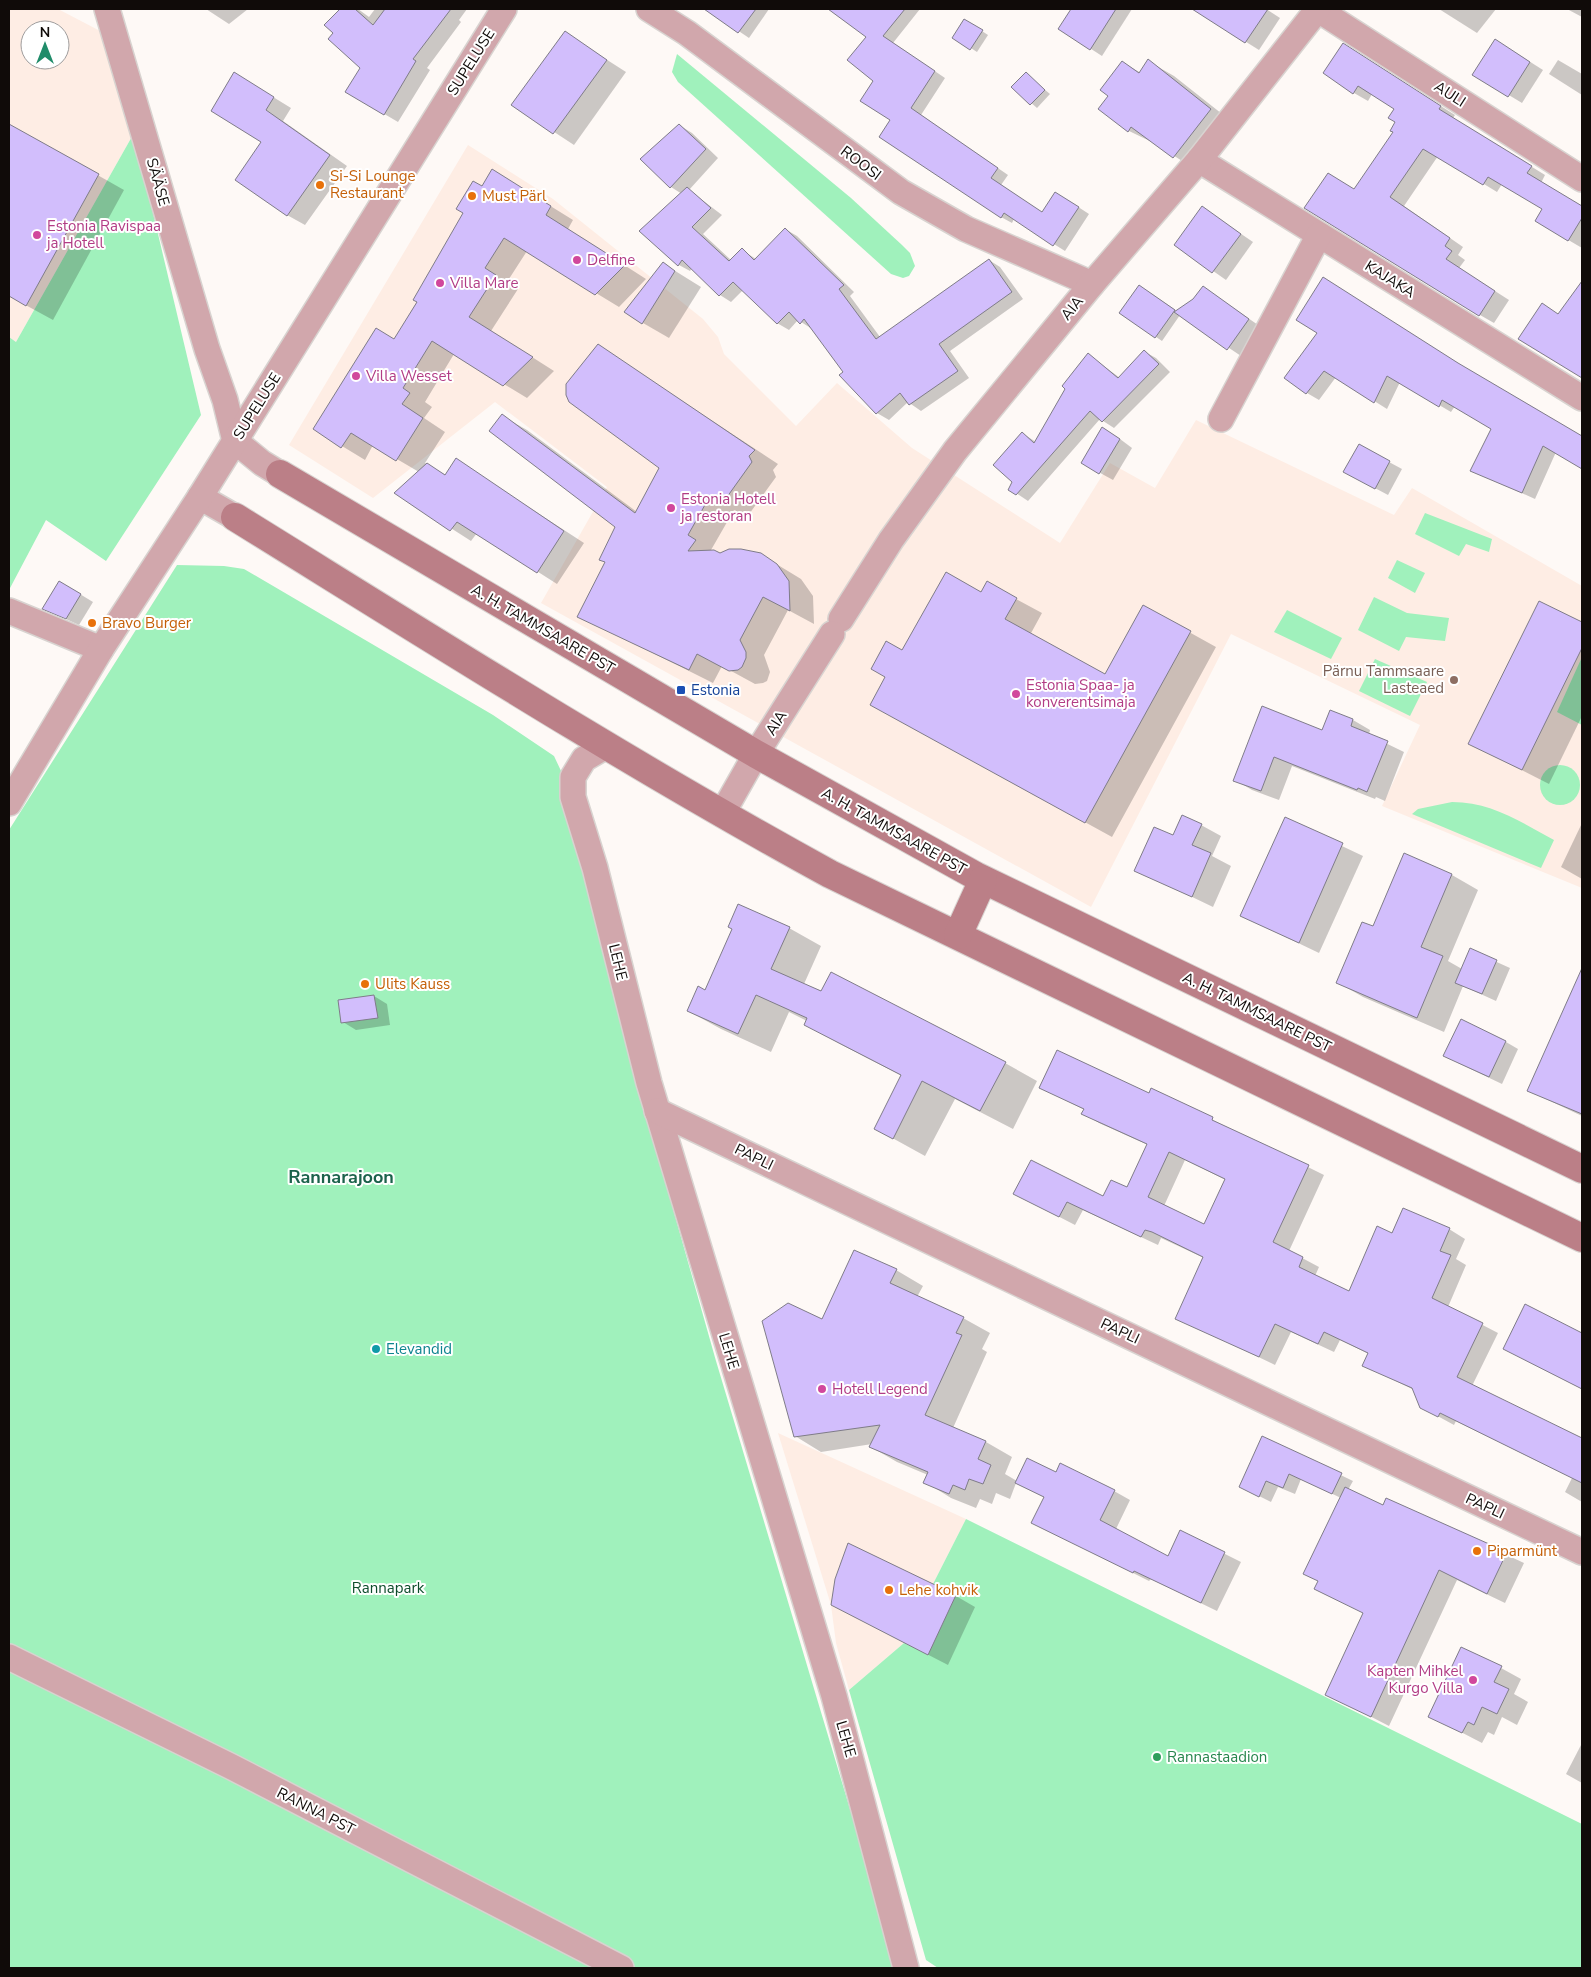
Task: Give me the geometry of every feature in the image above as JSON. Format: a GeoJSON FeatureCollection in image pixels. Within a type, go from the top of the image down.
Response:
{"type":"FeatureCollection","features":[{"type":"Feature","properties":{"kind":"street","name":"SÄÄSE"},"geometry":{"type":"LineString","coordinates":[[107,9],[204,340],[225,400],[235,441]]}},
{"type":"Feature","properties":{"kind":"street","name":"SUPELUSE"},"geometry":{"type":"LineString","coordinates":[[9,803],[101,650],[200,497],[504,9]]}},
{"type":"Feature","properties":{"kind":"street","name":"ROOSI"},"geometry":{"type":"LineString","coordinates":[[649,9],[687,33],[901,192],[966,229],[1092,284]]}},
{"type":"Feature","properties":{"kind":"street","name":"AIA"},"geometry":{"type":"LineString","coordinates":[[722,814],[756,754],[891,540],[955,451],[1092,284],[1199,160],[1318,9]]}},
{"type":"Feature","properties":{"kind":"street","name":"AULI"},"geometry":{"type":"LineString","coordinates":[[1318,9],[1582,179]]}},
{"type":"Feature","properties":{"kind":"street","name":"KAJAKA"},"geometry":{"type":"LineString","coordinates":[[1199,160],[1582,398]]}},
{"type":"Feature","properties":{"kind":"street"},"geometry":{"type":"LineString","coordinates":[[1221,419],[1319,235]]}},
{"type":"Feature","properties":{"kind":"street","name":"A. H. TAMMSAARE PST"},"geometry":{"type":"LineString","coordinates":[[235,441],[262,463],[280,474],[756,754],[983,880],[1582,1169]]}},
{"type":"Feature","properties":{"kind":"street"},"geometry":{"type":"LineString","coordinates":[[200,497],[606,746],[830,874],[1582,1238]]}},
{"type":"Feature","properties":{"kind":"street"},"geometry":{"type":"LineString","coordinates":[[9,612],[101,650]]}},
{"type":"Feature","properties":{"kind":"street","name":"LEHE"},"geometry":{"type":"LineString","coordinates":[[606,746],[584,759],[574,777],[574,797],[595,868],[657,1111],[834,1696],[906,1968]]}},
{"type":"Feature","properties":{"kind":"street"},"geometry":{"type":"LineString","coordinates":[[958,936],[983,880]]}},
{"type":"Feature","properties":{"kind":"street","name":"PAPLI"},"geometry":{"type":"LineString","coordinates":[[657,1111],[1582,1552]]}},
{"type":"Feature","properties":{"kind":"street","name":"RANNA PST"},"geometry":{"type":"LineString","coordinates":[[9,1657],[212,1757],[622,1968]]}},
{"type":"Feature","properties":{"kind":"shaded area"},"geometry":{"type":"Polygon","coordinates":[[[9,9],[58,9],[104,33],[134,133],[16,342],[9,337],[9,9]]]}},
{"type":"Feature","properties":{"kind":"shaded area"},"geometry":{"type":"Polygon","coordinates":[[[468,145],[553,199],[703,319],[718,337],[724,354],[796,426],[837,383],[912,448],[1060,543],[1110,463],[1155,488],[1196,420],[1394,515],[1412,488],[1582,586],[1582,888],[1382,806],[1420,725],[1231,634],[1091,907],[541,603],[607,487],[495,402],[373,498],[289,445],[468,145]]]}},
{"type":"Feature","properties":{"kind":"shaded area"},"geometry":{"type":"Polygon","coordinates":[[[778,1433],[966,1519],[933,1584],[956,1595],[928,1655],[904,1643],[849,1690],[836,1643],[831,1605],[778,1433]]]}},
{"type":"Feature","properties":{"kind":"green space"},"geometry":{"type":"Polygon","coordinates":[[[677,54],[851,198],[902,245],[910,253],[915,266],[909,276],[903,278],[891,274],[678,82],[672,72],[677,54]]]}},
{"type":"Feature","properties":{"kind":"green space"},"geometry":{"type":"Polygon","coordinates":[[[134,133],[201,415],[106,561],[46,520],[9,590],[9,337],[16,342],[134,133]]]}},
{"type":"Feature","properties":{"kind":"green space"},"geometry":{"type":"Polygon","coordinates":[[[1425,513],[1492,539],[1489,552],[1466,544],[1459,556],[1415,534],[1425,513]]]}},
{"type":"Feature","properties":{"kind":"green space"},"geometry":{"type":"Polygon","coordinates":[[[1397,560],[1425,573],[1415,593],[1388,578],[1397,560]]]}},
{"type":"Feature","properties":{"kind":"green space","name":"Rannapark"},"geometry":{"type":"Polygon","coordinates":[[[177,565],[224,566],[244,569],[493,715],[554,756],[562,773],[571,829],[662,1170],[716,1361],[896,1968],[9,1968],[9,830],[177,565]]]}},
{"type":"Feature","properties":{"kind":"green space"},"geometry":{"type":"Polygon","coordinates":[[[1374,597],[1407,613],[1449,618],[1445,641],[1406,637],[1399,651],[1358,630],[1374,597]]]}},
{"type":"Feature","properties":{"kind":"green space"},"geometry":{"type":"Polygon","coordinates":[[[1287,610],[1342,638],[1331,659],[1274,632],[1287,610]]]}},
{"type":"Feature","properties":{"kind":"green space"},"geometry":{"type":"Polygon","coordinates":[[[1582,657],[1582,725],[1557,712],[1582,657]]]}},
{"type":"Feature","properties":{"kind":"green space"},"geometry":{"type":"Polygon","coordinates":[[[1375,659],[1427,682],[1410,716],[1359,691],[1375,659]]]}},
{"type":"Feature","properties":{"kind":"green space"},"geometry":{"type":"Polygon","coordinates":[[[1560,765],[1574,771],[1580,785],[1574,799],[1560,805],[1546,799],[1540,785],[1546,771],[1560,765]]]}},
{"type":"Feature","properties":{"kind":"green space"},"geometry":{"type":"Polygon","coordinates":[[[1452,802],[1480,805],[1493,809],[1518,820],[1554,840],[1541,868],[1412,814],[1418,809],[1452,802]]]}},
{"type":"Feature","properties":{"kind":"green space","name":"Rannastaadion"},"geometry":{"type":"Polygon","coordinates":[[[966,1519],[1582,1824],[1582,1968],[938,1968],[926,1960],[849,1690],[904,1643],[928,1654],[956,1595],[933,1584],[966,1519]]]}},
{"type":"Feature","properties":{"kind":"building"},"geometry":{"type":"Polygon","coordinates":[[[340,9],[355,9],[373,25],[385,9],[451,9],[413,59],[416,61],[384,115],[345,92],[360,68],[328,39],[333,33],[324,25],[340,9]]]}},
{"type":"Feature","properties":{"kind":"building"},"geometry":{"type":"Polygon","coordinates":[[[704,9],[756,9],[738,33],[704,9]]]}},
{"type":"Feature","properties":{"kind":"building"},"geometry":{"type":"Polygon","coordinates":[[[828,9],[905,9],[883,36],[935,71],[911,108],[998,168],[991,178],[1042,212],[1055,192],[1079,207],[1053,246],[1004,213],[1001,218],[879,137],[890,120],[860,101],[873,81],[847,60],[866,37],[828,9]]]}},
{"type":"Feature","properties":{"kind":"building"},"geometry":{"type":"Polygon","coordinates":[[[1071,9],[1116,9],[1090,50],[1058,29],[1071,9]]]}},
{"type":"Feature","properties":{"kind":"building"},"geometry":{"type":"Polygon","coordinates":[[[1192,9],[1268,9],[1245,43],[1192,9]]]}},
{"type":"Feature","properties":{"kind":"building"},"geometry":{"type":"Polygon","coordinates":[[[964,19],[983,30],[970,50],[952,38],[964,19]]]}},
{"type":"Feature","properties":{"kind":"building"},"geometry":{"type":"Polygon","coordinates":[[[565,31],[607,60],[553,134],[511,105],[565,31]]]}},
{"type":"Feature","properties":{"kind":"building"},"geometry":{"type":"Polygon","coordinates":[[[1495,39],[1530,62],[1508,97],[1472,75],[1495,39]]]}},
{"type":"Feature","properties":{"kind":"building"},"geometry":{"type":"Polygon","coordinates":[[[1343,43],[1441,106],[1439,109],[1532,166],[1527,173],[1582,206],[1582,218],[1568,241],[1535,221],[1542,209],[1488,177],[1483,185],[1423,149],[1390,197],[1450,238],[1445,246],[1452,251],[1446,259],[1495,291],[1479,316],[1304,208],[1328,173],[1354,189],[1393,132],[1390,131],[1395,122],[1388,118],[1394,109],[1358,86],[1353,94],[1323,73],[1343,43]]]}},
{"type":"Feature","properties":{"kind":"building"},"geometry":{"type":"Polygon","coordinates":[[[1148,59],[1211,109],[1173,158],[1131,127],[1128,132],[1098,109],[1108,96],[1100,90],[1122,61],[1139,73],[1148,59]]]}},
{"type":"Feature","properties":{"kind":"building"},"geometry":{"type":"Polygon","coordinates":[[[234,72],[274,97],[266,110],[330,155],[287,216],[235,180],[261,142],[211,111],[234,72]]]}},
{"type":"Feature","properties":{"kind":"building"},"geometry":{"type":"Polygon","coordinates":[[[1026,72],[1045,90],[1030,105],[1011,87],[1026,72]]]}},
{"type":"Feature","properties":{"kind":"building","name":"Estonia Ravispaa ja Hotell"},"geometry":{"type":"Polygon","coordinates":[[[9,124],[99,174],[26,306],[9,296],[9,124]]]}},
{"type":"Feature","properties":{"kind":"building"},"geometry":{"type":"Polygon","coordinates":[[[679,124],[706,149],[670,188],[640,159],[679,124]]]}},
{"type":"Feature","properties":{"kind":"building"},"geometry":{"type":"Polygon","coordinates":[[[492,169],[551,206],[546,215],[625,265],[595,295],[504,238],[485,268],[496,275],[469,317],[533,357],[503,386],[432,341],[403,388],[410,393],[402,404],[423,418],[396,461],[351,433],[341,448],[313,429],[376,328],[394,339],[417,302],[413,300],[463,213],[456,209],[473,181],[482,186],[492,169]]]}},
{"type":"Feature","properties":{"kind":"building"},"geometry":{"type":"Polygon","coordinates":[[[687,187],[711,208],[692,227],[729,261],[742,248],[754,260],[785,228],[844,285],[839,289],[876,339],[989,259],[1012,292],[939,344],[958,371],[909,405],[900,393],[876,414],[839,375],[843,372],[804,319],[800,324],[789,312],[777,324],[733,282],[719,296],[682,260],[678,266],[639,231],[687,187]]]}},
{"type":"Feature","properties":{"kind":"building"},"geometry":{"type":"Polygon","coordinates":[[[1202,206],[1241,234],[1212,273],[1174,245],[1202,206]]]}},
{"type":"Feature","properties":{"kind":"building"},"geometry":{"type":"Polygon","coordinates":[[[663,262],[675,271],[642,324],[624,312],[663,262]]]}},
{"type":"Feature","properties":{"kind":"building"},"geometry":{"type":"Polygon","coordinates":[[[1323,277],[1458,363],[1582,436],[1582,469],[1543,446],[1522,493],[1470,471],[1491,429],[1442,400],[1439,407],[1387,376],[1374,403],[1324,371],[1306,394],[1284,378],[1317,333],[1296,320],[1323,277]]]}},
{"type":"Feature","properties":{"kind":"building"},"geometry":{"type":"Polygon","coordinates":[[[1582,281],[1582,378],[1518,339],[1542,303],[1558,314],[1582,281]]]}},
{"type":"Feature","properties":{"kind":"building"},"geometry":{"type":"Polygon","coordinates":[[[1139,285],[1175,310],[1155,338],[1119,313],[1139,285]]]}},
{"type":"Feature","properties":{"kind":"building"},"geometry":{"type":"Polygon","coordinates":[[[1203,286],[1249,319],[1227,350],[1174,312],[1193,299],[1203,286]]]}},
{"type":"Feature","properties":{"kind":"building","name":"Estonia Hotell ja restoran"},"geometry":{"type":"Polygon","coordinates":[[[598,344],[755,450],[749,456],[752,462],[722,504],[710,496],[688,535],[696,540],[688,551],[714,550],[720,553],[729,549],[741,549],[761,553],[777,564],[789,581],[790,611],[763,597],[740,640],[746,652],[746,658],[742,667],[738,670],[729,671],[697,654],[689,670],[577,617],[605,562],[599,560],[615,527],[489,431],[502,414],[635,513],[659,468],[569,402],[566,395],[566,384],[598,344]]]}},
{"type":"Feature","properties":{"kind":"building"},"geometry":{"type":"Polygon","coordinates":[[[1144,350],[1159,364],[1102,422],[1090,411],[1016,495],[1008,490],[1012,482],[993,465],[1022,432],[1034,443],[1065,389],[1062,386],[1088,353],[1118,378],[1144,350]]]}},
{"type":"Feature","properties":{"kind":"building"},"geometry":{"type":"Polygon","coordinates":[[[1102,427],[1120,439],[1099,474],[1081,463],[1102,427]]]}},
{"type":"Feature","properties":{"kind":"building"},"geometry":{"type":"Polygon","coordinates":[[[1359,444],[1390,461],[1375,489],[1343,472],[1359,444]]]}},
{"type":"Feature","properties":{"kind":"building"},"geometry":{"type":"Polygon","coordinates":[[[456,458],[564,531],[537,573],[457,522],[450,531],[394,493],[427,463],[445,475],[456,458]]]}},
{"type":"Feature","properties":{"kind":"building","name":"Estonia Spaa- ja konverentsimaja"},"geometry":{"type":"Polygon","coordinates":[[[946,572],[981,592],[987,581],[1017,598],[1005,619],[1105,674],[1143,605],[1191,631],[1085,823],[870,705],[885,677],[871,669],[886,641],[902,650],[946,572]]]}},
{"type":"Feature","properties":{"kind":"building"},"geometry":{"type":"Polygon","coordinates":[[[59,581],[81,594],[66,619],[42,609],[59,581]]]}},
{"type":"Feature","properties":{"kind":"building","name":"Pärnu Tammsaare Lasteaed"},"geometry":{"type":"Polygon","coordinates":[[[1539,601],[1582,622],[1582,648],[1522,770],[1468,744],[1539,601]]]}},
{"type":"Feature","properties":{"kind":"building"},"geometry":{"type":"Polygon","coordinates":[[[1262,706],[1322,730],[1330,710],[1353,719],[1351,726],[1388,741],[1367,792],[1358,788],[1357,790],[1274,757],[1261,791],[1233,781],[1262,706]]]}},
{"type":"Feature","properties":{"kind":"building"},"geometry":{"type":"Polygon","coordinates":[[[1182,815],[1202,824],[1192,845],[1211,853],[1192,897],[1134,871],[1154,827],[1173,835],[1182,815]]]}},
{"type":"Feature","properties":{"kind":"building"},"geometry":{"type":"Polygon","coordinates":[[[1285,817],[1343,843],[1299,943],[1240,916],[1285,817]]]}},
{"type":"Feature","properties":{"kind":"building"},"geometry":{"type":"Polygon","coordinates":[[[1404,853],[1452,874],[1421,947],[1443,956],[1417,1018],[1336,983],[1362,922],[1373,926],[1404,853]]]}},
{"type":"Feature","properties":{"kind":"building"},"geometry":{"type":"Polygon","coordinates":[[[738,904],[790,927],[771,969],[821,991],[831,972],[1006,1062],[980,1111],[922,1081],[893,1139],[874,1129],[901,1075],[804,1025],[807,1018],[756,995],[738,1034],[687,1011],[698,986],[705,990],[732,929],[728,927],[738,904]]]}},
{"type":"Feature","properties":{"kind":"building"},"geometry":{"type":"Polygon","coordinates":[[[1470,948],[1497,960],[1482,994],[1455,983],[1470,948]]]}},
{"type":"Feature","properties":{"kind":"building"},"geometry":{"type":"Polygon","coordinates":[[[1582,968],[1582,1114],[1527,1091],[1582,968]]]}},
{"type":"Feature","properties":{"kind":"building","name":"Ulits Kauss"},"geometry":{"type":"Polygon","coordinates":[[[374,995],[378,1018],[341,1023],[338,1000],[374,995]]]}},
{"type":"Feature","properties":{"kind":"building"},"geometry":{"type":"Polygon","coordinates":[[[1461,1019],[1506,1041],[1489,1077],[1443,1056],[1461,1019]]]}},
{"type":"Feature","properties":{"kind":"building"},"geometry":{"type":"Polygon","coordinates":[[[1057,1050],[1149,1093],[1151,1088],[1213,1117],[1212,1120],[1309,1165],[1273,1242],[1303,1257],[1299,1267],[1349,1291],[1377,1226],[1392,1233],[1403,1208],[1450,1228],[1440,1251],[1451,1255],[1432,1298],[1483,1323],[1457,1377],[1582,1438],[1582,1483],[1440,1413],[1438,1417],[1420,1408],[1412,1388],[1362,1366],[1368,1353],[1324,1332],[1318,1344],[1275,1324],[1259,1357],[1175,1319],[1203,1257],[1152,1232],[1145,1230],[1141,1237],[1067,1202],[1059,1217],[1013,1194],[1031,1160],[1103,1196],[1111,1180],[1127,1187],[1147,1144],[1081,1114],[1084,1109],[1039,1088],[1057,1050]],[[1169,1152],[1148,1197],[1204,1224],[1225,1179],[1169,1152]]]}},
{"type":"Feature","properties":{"kind":"building"},"geometry":{"type":"Polygon","coordinates":[[[854,1250],[897,1269],[890,1283],[964,1317],[956,1333],[962,1335],[925,1415],[986,1441],[978,1459],[991,1465],[983,1484],[969,1479],[965,1490],[953,1485],[949,1494],[923,1483],[928,1472],[869,1447],[880,1425],[794,1437],[762,1321],[788,1303],[822,1319],[854,1250]]]}},
{"type":"Feature","properties":{"kind":"building"},"geometry":{"type":"Polygon","coordinates":[[[1525,1304],[1582,1333],[1582,1389],[1503,1349],[1525,1304]]]}},
{"type":"Feature","properties":{"kind":"building"},"geometry":{"type":"Polygon","coordinates":[[[1262,1436],[1342,1473],[1332,1494],[1289,1474],[1283,1488],[1266,1481],[1259,1497],[1239,1487],[1262,1436]]]}},
{"type":"Feature","properties":{"kind":"building"},"geometry":{"type":"Polygon","coordinates":[[[1027,1458],[1056,1472],[1060,1463],[1115,1490],[1100,1520],[1168,1556],[1180,1530],[1225,1552],[1201,1603],[1134,1571],[1133,1573],[1031,1523],[1044,1497],[1015,1483],[1027,1458]]]}},
{"type":"Feature","properties":{"kind":"building"},"geometry":{"type":"Polygon","coordinates":[[[1345,1487],[1383,1505],[1386,1498],[1507,1552],[1487,1594],[1439,1570],[1371,1717],[1325,1695],[1363,1613],[1314,1589],[1318,1581],[1303,1574],[1345,1487]]]}},
{"type":"Feature","properties":{"kind":"building","name":"Lehe kohvik"},"geometry":{"type":"Polygon","coordinates":[[[848,1543],[956,1595],[928,1655],[831,1605],[835,1579],[848,1543]]]}},
{"type":"Feature","properties":{"kind":"building"},"geometry":{"type":"Polygon","coordinates":[[[1461,1647],[1502,1666],[1494,1682],[1509,1689],[1497,1714],[1482,1707],[1474,1725],[1468,1722],[1462,1733],[1428,1717],[1461,1647]]]}},
{"type":"Feature","properties":{"kind":"place","name":"Si-Si Lounge Restaurant"},"geometry":{"type":"Point","coordinates":[320,185]}},
{"type":"Feature","properties":{"kind":"place","name":"Must Pärl"},"geometry":{"type":"Point","coordinates":[472,196]}},
{"type":"Feature","properties":{"kind":"place","name":"Estonia Ravispaa ja Hotell"},"geometry":{"type":"Point","coordinates":[37,235]}},
{"type":"Feature","properties":{"kind":"place","name":"Delfine"},"geometry":{"type":"Point","coordinates":[577,260]}},
{"type":"Feature","properties":{"kind":"place","name":"Villa Mare"},"geometry":{"type":"Point","coordinates":[440,283]}},
{"type":"Feature","properties":{"kind":"place","name":"Villa Wesset"},"geometry":{"type":"Point","coordinates":[356,376]}},
{"type":"Feature","properties":{"kind":"place","name":"Estonia Hotell ja restoran"},"geometry":{"type":"Point","coordinates":[671,508]}},
{"type":"Feature","properties":{"kind":"place","name":"Bravo Burger"},"geometry":{"type":"Point","coordinates":[92,623]}},
{"type":"Feature","properties":{"kind":"place","name":"Pärnu Tammsaare Lasteaed"},"geometry":{"type":"Point","coordinates":[1454,680]}},
{"type":"Feature","properties":{"kind":"place","name":"Estonia"},"geometry":{"type":"Point","coordinates":[681,690]}},
{"type":"Feature","properties":{"kind":"place","name":"Estonia Spaa- ja konverentsimaja"},"geometry":{"type":"Point","coordinates":[1016,694]}},
{"type":"Feature","properties":{"kind":"place","name":"Ulits Kauss"},"geometry":{"type":"Point","coordinates":[365,984]}},
{"type":"Feature","properties":{"kind":"place","name":"Elevandid"},"geometry":{"type":"Point","coordinates":[376,1349]}},
{"type":"Feature","properties":{"kind":"place","name":"Hotell Legend"},"geometry":{"type":"Point","coordinates":[822,1389]}},
{"type":"Feature","properties":{"kind":"place","name":"Piparmünt"},"geometry":{"type":"Point","coordinates":[1477,1551]}},
{"type":"Feature","properties":{"kind":"place","name":"Lehe kohvik"},"geometry":{"type":"Point","coordinates":[889,1590]}},
{"type":"Feature","properties":{"kind":"place","name":"Kapten Mihkel Kurgo Villa"},"geometry":{"type":"Point","coordinates":[1473,1680]}},
{"type":"Feature","properties":{"kind":"place","name":"Rannastaadion"},"geometry":{"type":"Point","coordinates":[1157,1757]}},
{"type":"Feature","properties":{"kind":"district","name":"Rannarajoon"},"geometry":{"type":"Point","coordinates":[341,1177]}}]}
